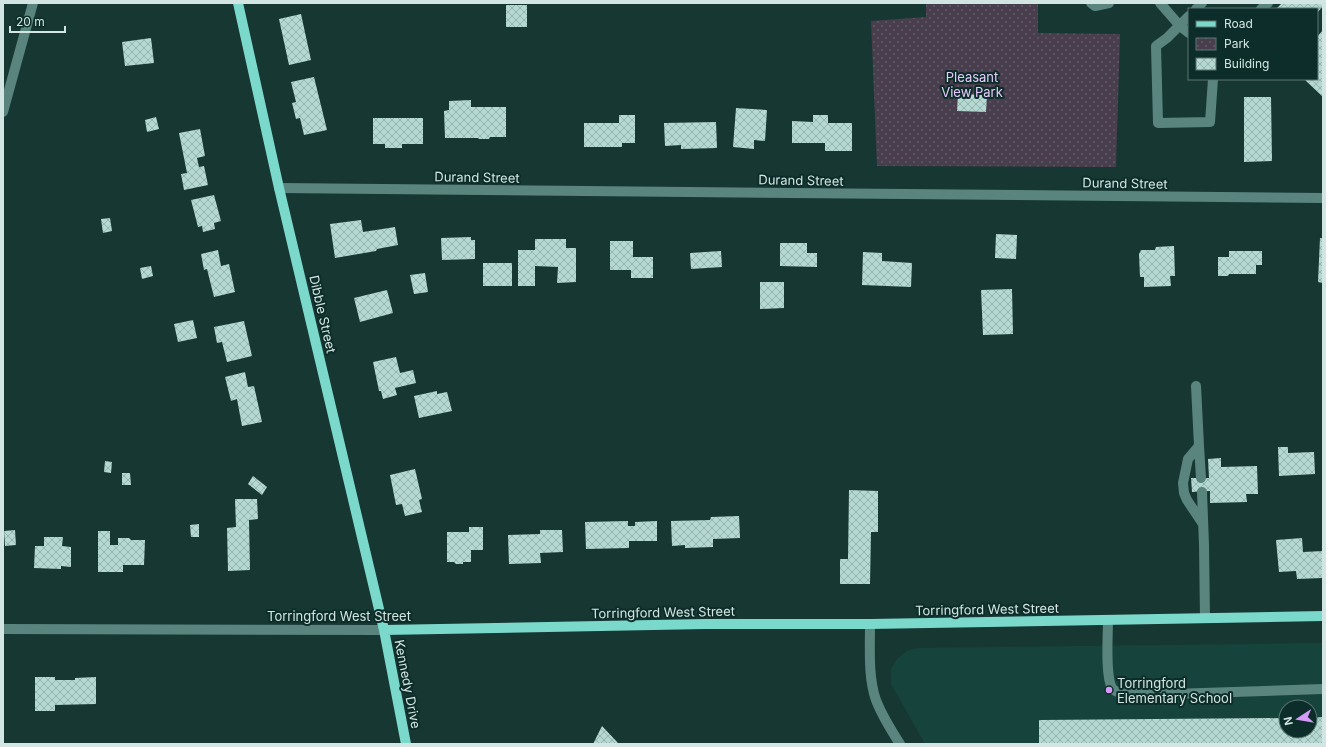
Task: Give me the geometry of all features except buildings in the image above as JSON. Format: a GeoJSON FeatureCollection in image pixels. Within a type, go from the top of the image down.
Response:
{"type":"FeatureCollection","features":[{"type":"Feature","properties":{"kind":"main road","name":"Dibble Street"},"geometry":{"type":"LineString","coordinates":[[238,3],[384,630]]}},
{"type":"Feature","properties":{"kind":"main road","name":"Torringford West Street"},"geometry":{"type":"LineString","coordinates":[[384,630],[706,624],[870,624],[1323,616]]}},
{"type":"Feature","properties":{"kind":"main road","name":"Kennedy Drive"},"geometry":{"type":"LineString","coordinates":[[384,630],[406,744]]}},
{"type":"Feature","properties":{"kind":"street"},"geometry":{"type":"LineString","coordinates":[[3,112],[33,3]]}},
{"type":"Feature","properties":{"kind":"street"},"geometry":{"type":"LineString","coordinates":[[1091,3],[1095,6],[1109,3]]}},
{"type":"Feature","properties":{"kind":"street"},"geometry":{"type":"LineString","coordinates":[[1160,3],[1180,26],[1188,32]]}},
{"type":"Feature","properties":{"kind":"street"},"geometry":{"type":"LineString","coordinates":[[1188,17],[1180,26],[1156,46],[1158,123],[1210,122],[1213,80]]}},
{"type":"Feature","properties":{"kind":"street","name":"Durand Street"},"geometry":{"type":"LineString","coordinates":[[280,188],[1323,198]]}},
{"type":"Feature","properties":{"kind":"street"},"geometry":{"type":"LineString","coordinates":[[1196,386],[1202,478]]}},
{"type":"Feature","properties":{"kind":"street"},"geometry":{"type":"LineString","coordinates":[[1200,446],[1188,459],[1183,483],[1187,500],[1203,526]]}},
{"type":"Feature","properties":{"kind":"street"},"geometry":{"type":"LineString","coordinates":[[1202,492],[1205,618]]}},
{"type":"Feature","properties":{"kind":"street"},"geometry":{"type":"LineString","coordinates":[[1108,620],[1109,674],[1112,688],[1120,693],[1172,694],[1323,689]]}},
{"type":"Feature","properties":{"kind":"street"},"geometry":{"type":"LineString","coordinates":[[870,624],[872,685],[876,701],[888,725],[900,744]]}},
{"type":"Feature","properties":{"kind":"street","name":"Torringford West Street"},"geometry":{"type":"LineString","coordinates":[[3,629],[384,630]]}},
{"type":"Feature","properties":{"kind":"shaded area","name":"Torringford Elementary School"},"geometry":{"type":"Polygon","coordinates":[[[1323,643],[1323,744],[925,744],[891,684],[891,669],[897,659],[907,651],[918,648],[1323,643]]]}},
{"type":"Feature","properties":{"kind":"green space","name":"Pleasant View Park"},"geometry":{"type":"Polygon","coordinates":[[[926,3],[1038,3],[1038,33],[1120,34],[1116,167],[877,166],[871,21],[926,17],[926,3]]]}},
{"type":"Feature","properties":{"kind":"place","name":"Torringford Elementary School"},"geometry":{"type":"Point","coordinates":[1109,690]}}]}
